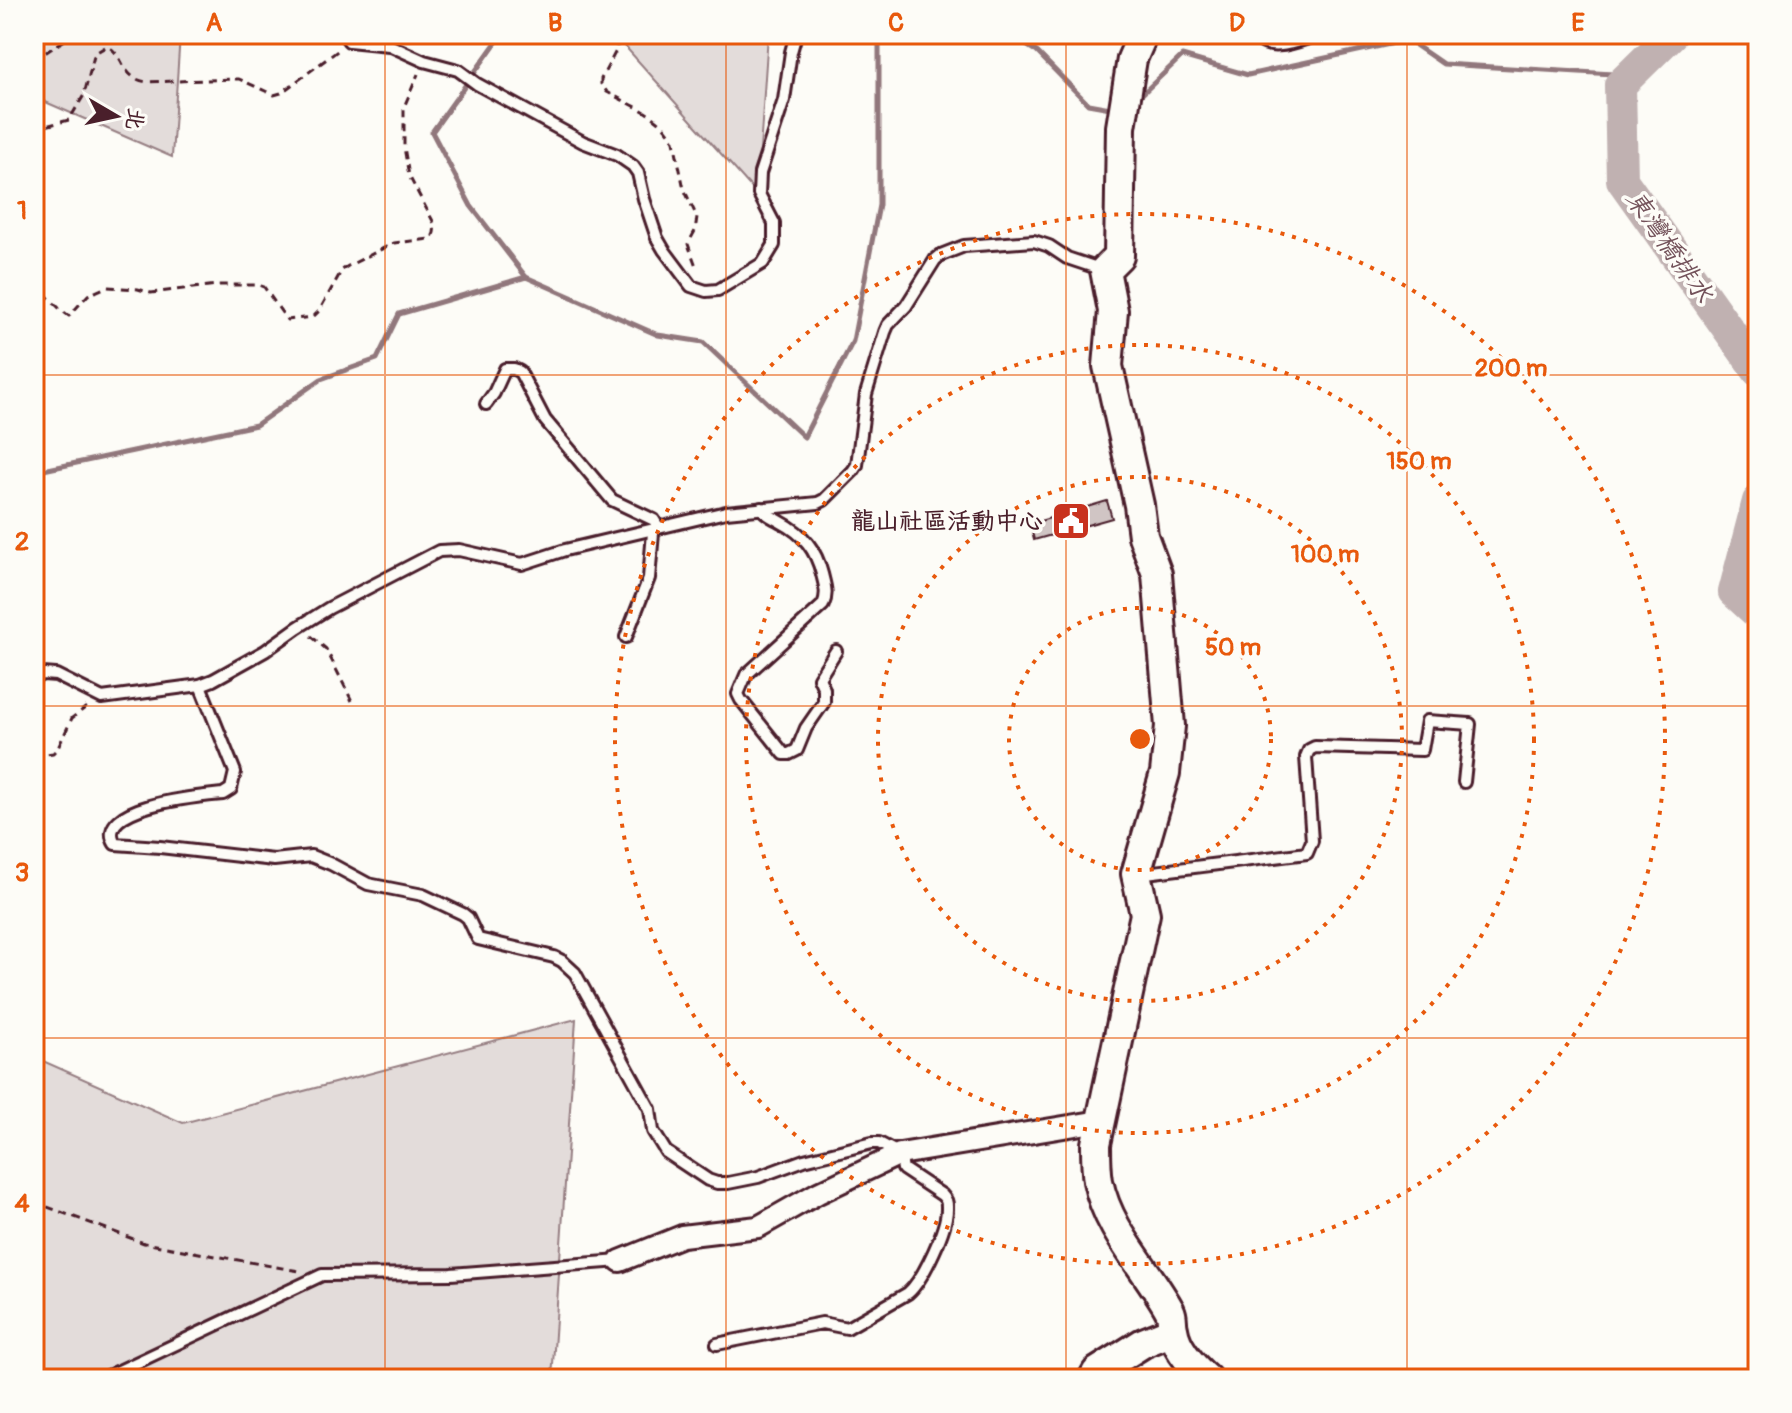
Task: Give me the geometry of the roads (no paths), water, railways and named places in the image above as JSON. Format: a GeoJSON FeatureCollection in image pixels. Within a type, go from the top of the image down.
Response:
{"type":"FeatureCollection","features":[{"type":"Feature","properties":{"kind":"street"},"geometry":{"type":"LineString","coordinates":[[1143,34],[1132,59],[1124,110],[1119,256],[1105,270],[1113,311],[1108,366],[1143,536],[1157,574],[1170,726],[1165,773],[1136,874],[1145,914],[1096,1144],[1098,1180],[1106,1208],[1130,1252],[1172,1315],[1173,1331],[1184,1355],[1207,1379]]}},
{"type":"Feature","properties":{"kind":"street"},"geometry":{"type":"LineString","coordinates":[[620,1261],[682,1236],[758,1227],[818,1193],[900,1154],[1100,1121]]}},
{"type":"Feature","properties":{"kind":"street"},"geometry":{"type":"LineString","coordinates":[[1093,1379],[1097,1372],[1143,1343],[1173,1331]]}},
{"type":"Feature","properties":{"kind":"lane"},"geometry":{"type":"LineString","coordinates":[[347,38],[389,45],[424,61],[458,70],[477,84],[633,166],[638,173],[657,238],[691,286],[706,291],[718,290],[763,263],[774,245],[774,223],[759,194],[760,173],[784,100],[796,34]]}},
{"type":"Feature","properties":{"kind":"lane"},"geometry":{"type":"LineString","coordinates":[[1255,34],[1260,42],[1278,46],[1321,34]]}},
{"type":"Feature","properties":{"kind":"lane"},"geometry":{"type":"LineString","coordinates":[[34,678],[43,674],[56,675],[98,697],[200,685],[265,651],[329,608],[439,551],[459,550],[522,564],[565,550],[726,512],[818,503],[853,471],[859,455],[866,394],[885,332],[906,306],[930,265],[941,255],[964,246],[1034,241],[1049,246],[1067,258],[1105,270]]}},
{"type":"Feature","properties":{"kind":"lane"},"geometry":{"type":"LineString","coordinates":[[486,404],[505,369],[520,372],[545,420],[612,500],[654,520],[657,525],[653,533],[649,578],[626,637]]}},
{"type":"Feature","properties":{"kind":"lane"},"geometry":{"type":"LineString","coordinates":[[761,508],[766,516],[797,531],[807,541],[818,560],[826,590],[823,605],[746,675],[738,694],[784,754],[797,750],[806,728],[824,702],[824,689],[819,678],[836,651]]}},
{"type":"Feature","properties":{"kind":"lane"},"geometry":{"type":"LineString","coordinates":[[200,685],[235,772],[231,789],[223,794],[156,803],[123,817],[113,830],[112,841],[115,844],[274,860],[311,856],[368,884],[423,895],[463,914],[478,939],[562,961],[575,973],[650,1109],[653,1131],[658,1141],[666,1152],[708,1180],[728,1183],[758,1177],[804,1160],[879,1143],[900,1154],[903,1169],[942,1195],[946,1201],[946,1219],[928,1265],[913,1288],[847,1328],[822,1323],[717,1344]]}},
{"type":"Feature","properties":{"kind":"lane"},"geometry":{"type":"LineString","coordinates":[[1136,874],[1307,853],[1312,841],[1306,757],[1309,750],[1315,747],[1422,750],[1427,721],[1470,724],[1464,782]]}},
{"type":"Feature","properties":{"kind":"lane"},"geometry":{"type":"LineString","coordinates":[[102,1379],[322,1275],[451,1274],[620,1261]]}},
{"type":"Feature","properties":{"kind":"waterway"},"geometry":{"type":"LineString","coordinates":[[502,34],[432,132],[471,206],[526,277],[658,335],[703,342],[804,437],[853,341],[879,205],[879,37],[882,34]]}},
{"type":"Feature","properties":{"kind":"waterway"},"geometry":{"type":"LineString","coordinates":[[1009,34],[1037,52],[1088,104],[1116,109]]}},
{"type":"Feature","properties":{"kind":"waterway","name":"東灣橋排水"},"geometry":{"type":"LineString","coordinates":[[1672,34],[1620,85],[1622,180],[1758,371]]}},
{"type":"Feature","properties":{"kind":"waterway"},"geometry":{"type":"LineString","coordinates":[[1137,99],[1182,56],[1248,75],[1408,40],[1443,64],[1630,75]]}},
{"type":"Feature","properties":{"kind":"waterway"},"geometry":{"type":"LineString","coordinates":[[34,472],[256,425],[321,379],[377,359],[399,314],[526,277]]}},
{"type":"Feature","properties":{"kind":"waterway","name":"東灣橋排水"},"geometry":{"type":"LineString","coordinates":[[1758,501],[1734,592],[1758,614]]}},
{"type":"Feature","properties":{"kind":"place","name":"龍山社區活動中心"},"geometry":{"type":"Point","coordinates":[1071,521]}}]}
